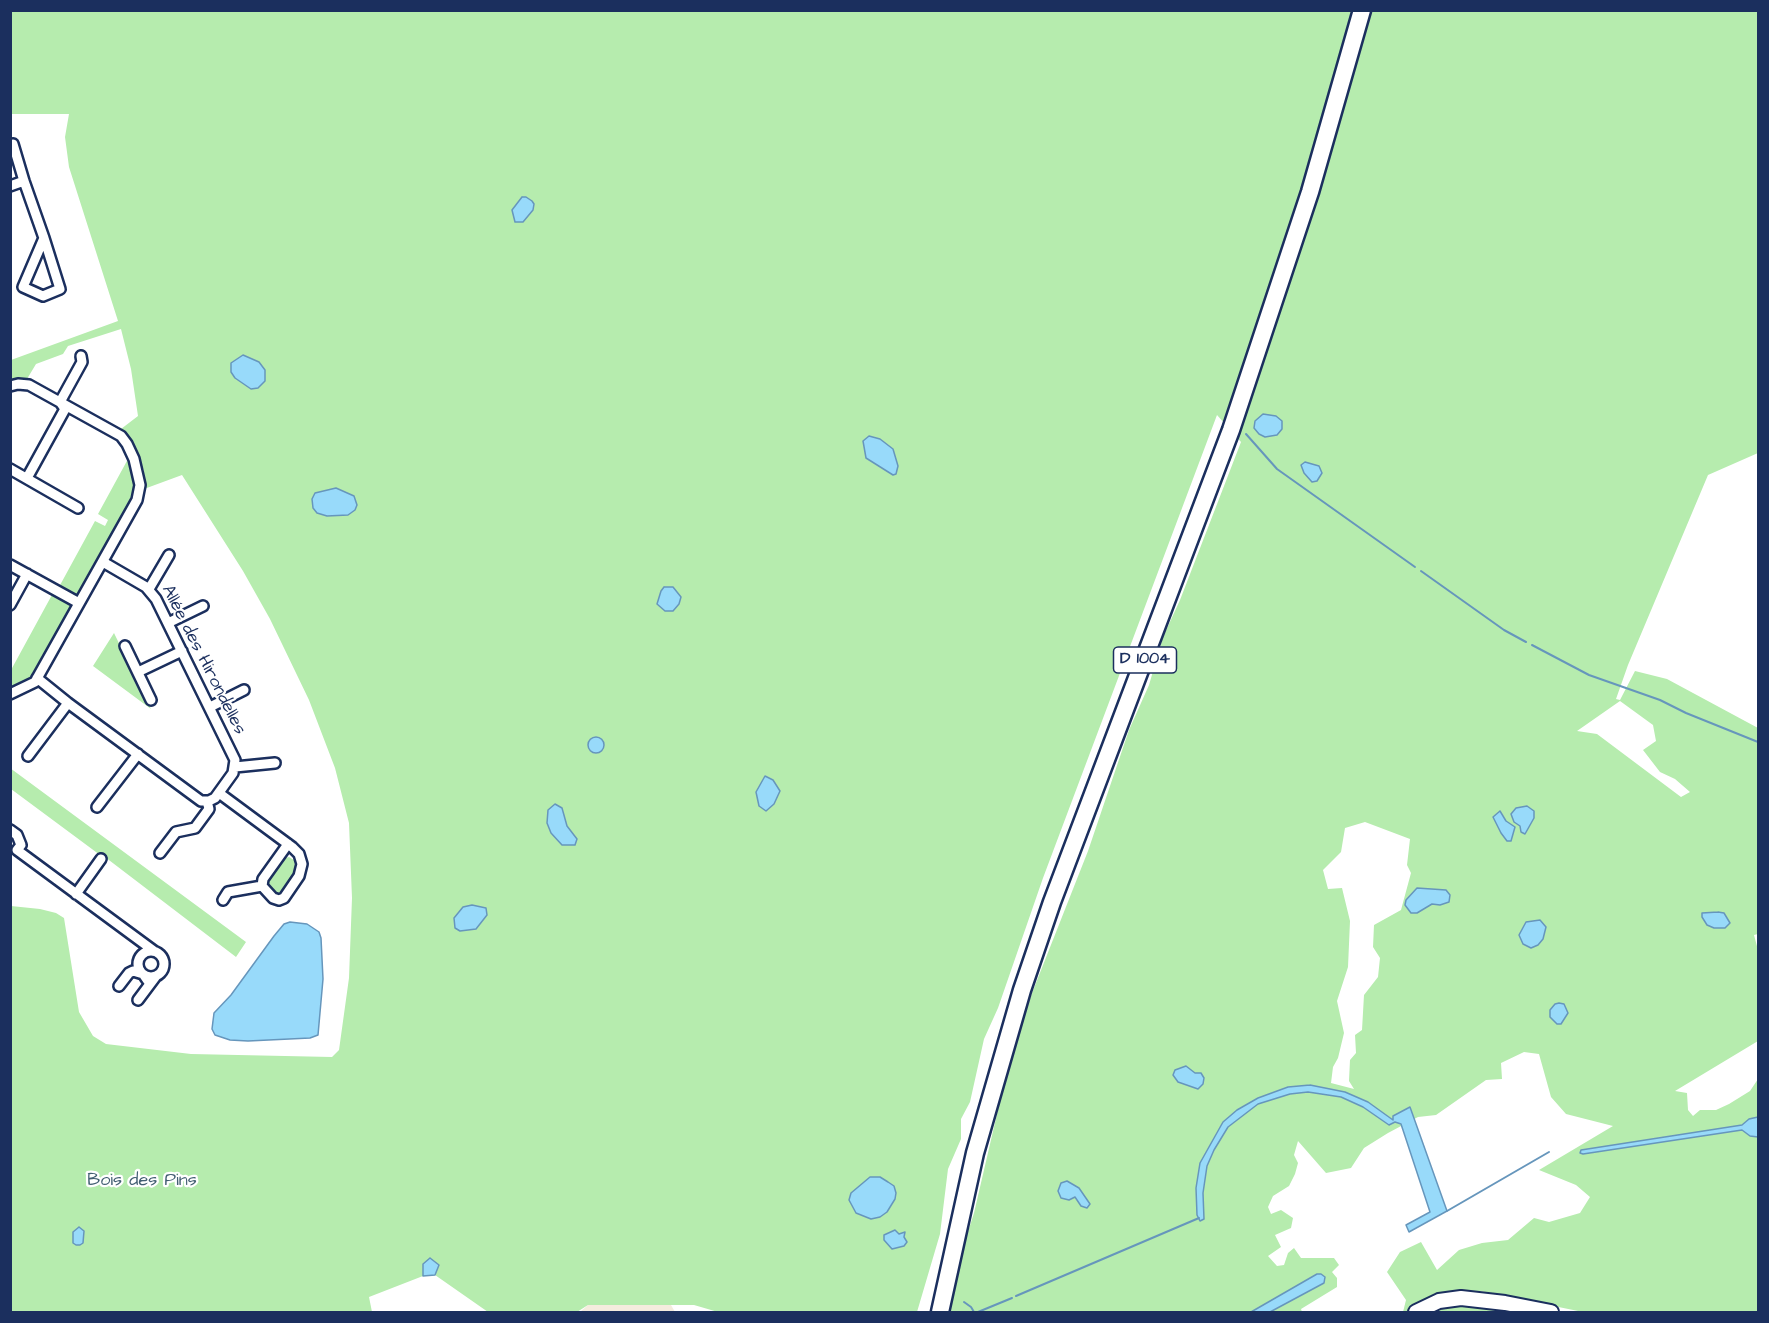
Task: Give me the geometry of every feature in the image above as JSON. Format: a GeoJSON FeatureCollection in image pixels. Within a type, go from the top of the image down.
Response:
{"type":"FeatureCollection","features":[{"type":"Feature","properties":{"kind":"highway","name":"D 1004"},"geometry":{"type":"LineString","coordinates":[[931,1312],[966,1152],[1014,986],[1043,898],[1224,422],[1301,190],[1352,10]]}},
{"type":"Feature","properties":{"kind":"highway","name":"D 1004"},"geometry":{"type":"LineString","coordinates":[[940,1312],[975,1153],[1022,990],[1052,902],[1231,430],[1310,192],[1362,10]]}},
{"type":"Feature","properties":{"kind":"street"},"geometry":{"type":"LineString","coordinates":[[13,144],[24,181],[44,238],[60,289],[43,296],[24,286],[44,238]]}},
{"type":"Feature","properties":{"kind":"street"},"geometry":{"type":"LineString","coordinates":[[10,186],[24,181]]}},
{"type":"Feature","properties":{"kind":"street"},"geometry":{"type":"LineString","coordinates":[[60,402],[82,362],[81,356]]}},
{"type":"Feature","properties":{"kind":"street"},"geometry":{"type":"LineString","coordinates":[[10,386],[29,385],[122,437],[139,475],[140,485],[137,500],[38,678],[31,686],[10,694]]}},
{"type":"Feature","properties":{"kind":"street"},"geometry":{"type":"LineString","coordinates":[[27,478],[65,410],[60,402]]}},
{"type":"Feature","properties":{"kind":"street"},"geometry":{"type":"LineString","coordinates":[[10,469],[78,508]]}},
{"type":"Feature","properties":{"kind":"street"},"geometry":{"type":"LineString","coordinates":[[149,589],[169,555]]}},
{"type":"Feature","properties":{"kind":"street","name":"Allée des Hirondelles"},"geometry":{"type":"LineString","coordinates":[[103,562],[149,589],[156,599],[236,760],[236,767]]}},
{"type":"Feature","properties":{"kind":"street"},"geometry":{"type":"LineString","coordinates":[[10,565],[79,603]]}},
{"type":"Feature","properties":{"kind":"street"},"geometry":{"type":"LineString","coordinates":[[10,605],[27,574]]}},
{"type":"Feature","properties":{"kind":"street"},"geometry":{"type":"LineString","coordinates":[[168,623],[203,606]]}},
{"type":"Feature","properties":{"kind":"street"},"geometry":{"type":"LineString","coordinates":[[124,646],[152,700]]}},
{"type":"Feature","properties":{"kind":"street"},"geometry":{"type":"LineString","coordinates":[[138,672],[182,651]]}},
{"type":"Feature","properties":{"kind":"street"},"geometry":{"type":"LineString","coordinates":[[38,678],[68,703],[201,801],[214,799],[236,767],[275,764]]}},
{"type":"Feature","properties":{"kind":"street"},"geometry":{"type":"LineString","coordinates":[[210,707],[244,690]]}},
{"type":"Feature","properties":{"kind":"street"},"geometry":{"type":"LineString","coordinates":[[28,756],[68,703]]}},
{"type":"Feature","properties":{"kind":"street"},"geometry":{"type":"LineString","coordinates":[[97,807],[138,754]]}},
{"type":"Feature","properties":{"kind":"street"},"geometry":{"type":"LineString","coordinates":[[219,793],[296,850],[300,857],[302,864],[299,876],[284,898],[279,900],[273,898],[262,886]]}},
{"type":"Feature","properties":{"kind":"street"},"geometry":{"type":"LineString","coordinates":[[160,853],[176,832],[195,828],[209,809],[207,801]]}},
{"type":"Feature","properties":{"kind":"street"},"geometry":{"type":"LineString","coordinates":[[10,830],[17,835],[21,845],[14,855],[76,894],[161,956],[164,965],[160,973],[138,1000]]}},
{"type":"Feature","properties":{"kind":"street"},"geometry":{"type":"LineString","coordinates":[[262,886],[263,879],[288,844]]}},
{"type":"Feature","properties":{"kind":"street"},"geometry":{"type":"LineString","coordinates":[[76,894],[102,859]]}},
{"type":"Feature","properties":{"kind":"street"},"geometry":{"type":"LineString","coordinates":[[223,900],[228,892],[262,886]]}},
{"type":"Feature","properties":{"kind":"street"},"geometry":{"type":"LineString","coordinates":[[143,974],[139,967],[139,958],[146,952],[154,951]]}},
{"type":"Feature","properties":{"kind":"street"},"geometry":{"type":"LineString","coordinates":[[119,986],[129,973],[136,971],[153,980]]}},
{"type":"Feature","properties":{"kind":"street"},"geometry":{"type":"LineString","coordinates":[[1416,1312],[1439,1301],[1461,1298],[1505,1303],[1551,1312]]}},
{"type":"Feature","properties":{"kind":"shaded area"},"geometry":{"type":"Polygon","coordinates":[[[588,1305],[671,1305],[675,1312],[580,1312],[588,1305]]]}},
{"type":"Feature","properties":{"kind":"green space","name":"Bois des Pins"},"geometry":{"type":"Polygon","coordinates":[[[11,11],[1758,11],[1758,453],[1708,475],[1628,665],[1616,699],[1620,700],[1635,671],[1667,679],[1758,728],[1758,934],[1754,935],[1758,950],[1758,1041],[1675,1091],[1687,1093],[1688,1110],[1693,1116],[1700,1110],[1716,1110],[1729,1104],[1750,1091],[1758,1079],[1758,1312],[1583,1312],[1480,1291],[1456,1292],[1434,1297],[1411,1312],[1403,1312],[1406,1300],[1387,1272],[1400,1252],[1421,1242],[1437,1270],[1459,1250],[1482,1243],[1508,1240],[1534,1218],[1549,1222],[1580,1213],[1590,1197],[1576,1185],[1539,1170],[1613,1126],[1566,1114],[1551,1097],[1539,1054],[1524,1052],[1501,1063],[1502,1079],[1486,1080],[1436,1115],[1418,1117],[1388,1133],[1364,1148],[1351,1168],[1326,1173],[1298,1141],[1294,1155],[1298,1163],[1295,1174],[1289,1186],[1273,1196],[1268,1207],[1271,1214],[1281,1210],[1293,1218],[1291,1228],[1275,1235],[1281,1247],[1268,1256],[1277,1266],[1284,1265],[1288,1253],[1294,1248],[1301,1258],[1334,1258],[1339,1265],[1332,1272],[1337,1278],[1337,1287],[1301,1309],[1302,1312],[948,1312],[956,1269],[974,1213],[1010,1058],[1032,993],[1088,851],[1129,730],[1149,685],[1163,637],[1180,600],[1241,442],[1217,415],[1043,878],[998,1008],[984,1039],[970,1102],[961,1119],[961,1139],[948,1169],[940,1234],[917,1312],[718,1312],[694,1305],[588,1305],[577,1312],[488,1312],[435,1275],[423,1276],[369,1297],[372,1312],[11,1312],[11,906],[40,909],[56,913],[64,918],[79,1012],[93,1036],[106,1044],[191,1054],[332,1057],[339,1050],[349,978],[352,898],[349,823],[335,768],[309,700],[270,619],[243,571],[182,475],[144,489],[144,471],[133,442],[121,429],[138,416],[131,369],[121,329],[68,346],[63,354],[36,364],[27,379],[18,378],[11,382],[11,360],[118,321],[69,167],[65,137],[69,114],[11,114],[11,11]],[[1620,701],[1577,731],[1597,734],[1681,797],[1690,792],[1675,779],[1660,772],[1643,750],[1656,741],[1653,725],[1620,701]],[[1365,822],[1345,828],[1341,852],[1323,870],[1328,889],[1342,888],[1350,921],[1348,967],[1337,1001],[1344,1033],[1338,1058],[1333,1067],[1331,1083],[1354,1089],[1349,1081],[1350,1060],[1356,1053],[1355,1035],[1362,1030],[1364,995],[1378,977],[1380,958],[1373,947],[1374,925],[1401,910],[1411,873],[1407,865],[1410,839],[1365,822]]]}},
{"type":"Feature","properties":{"kind":"green space"},"geometry":{"type":"Polygon","coordinates":[[[128,459],[135,481],[132,500],[84,587],[79,594],[72,595],[59,587],[95,521],[105,526],[108,520],[98,514],[128,459]]]}},
{"type":"Feature","properties":{"kind":"green space"},"geometry":{"type":"Polygon","coordinates":[[[53,593],[69,602],[71,608],[33,679],[11,690],[11,670],[53,593]]]}},
{"type":"Feature","properties":{"kind":"green space"},"geometry":{"type":"Polygon","coordinates":[[[114,633],[151,709],[93,666],[114,633]]]}},
{"type":"Feature","properties":{"kind":"green space"},"geometry":{"type":"Polygon","coordinates":[[[10,768],[246,942],[236,957],[11,789],[10,768]]]}},
{"type":"Feature","properties":{"kind":"green space"},"geometry":{"type":"Polygon","coordinates":[[[289,857],[297,862],[299,869],[282,895],[274,894],[266,881],[282,859],[289,857]]]}},
{"type":"Feature","properties":{"kind":"green space"},"geometry":{"type":"Polygon","coordinates":[[[1457,1303],[1530,1312],[1428,1312],[1457,1303]]]}},
{"type":"Feature","properties":{"kind":"water"},"geometry":{"type":"Polygon","coordinates":[[[522,197],[532,201],[533,210],[523,222],[515,222],[512,210],[522,197]]]}},
{"type":"Feature","properties":{"kind":"water"},"geometry":{"type":"Polygon","coordinates":[[[243,355],[259,362],[265,370],[265,381],[258,388],[251,389],[235,378],[231,372],[231,363],[243,355]]]}},
{"type":"Feature","properties":{"kind":"water"},"geometry":{"type":"Polygon","coordinates":[[[1263,414],[1276,416],[1282,421],[1282,429],[1277,435],[1265,437],[1254,428],[1255,421],[1263,414]]]}},
{"type":"Feature","properties":{"kind":"water"},"geometry":{"type":"Polygon","coordinates":[[[869,436],[880,439],[893,449],[898,466],[896,474],[893,475],[866,458],[863,441],[869,436]]]}},
{"type":"Feature","properties":{"kind":"water"},"geometry":{"type":"Polygon","coordinates":[[[1305,462],[1319,466],[1322,473],[1317,481],[1312,482],[1304,473],[1301,465],[1305,462]]]}},
{"type":"Feature","properties":{"kind":"water"},"geometry":{"type":"Polygon","coordinates":[[[336,488],[354,496],[357,505],[355,510],[348,515],[327,516],[317,513],[313,508],[312,499],[315,493],[336,488]]]}},
{"type":"Feature","properties":{"kind":"water"},"geometry":{"type":"Polygon","coordinates":[[[664,587],[673,587],[681,597],[673,611],[665,611],[657,604],[664,587]]]}},
{"type":"Feature","properties":{"kind":"water"},"geometry":{"type":"Polygon","coordinates":[[[593,737],[599,737],[604,745],[602,751],[593,753],[588,748],[588,742],[593,737]]]}},
{"type":"Feature","properties":{"kind":"water"},"geometry":{"type":"Polygon","coordinates":[[[765,776],[773,780],[780,791],[774,804],[766,811],[759,806],[756,792],[765,776]]]}},
{"type":"Feature","properties":{"kind":"water"},"geometry":{"type":"Polygon","coordinates":[[[555,804],[562,808],[567,826],[577,839],[575,845],[562,845],[551,833],[547,823],[548,810],[555,804]]]}},
{"type":"Feature","properties":{"kind":"water"},"geometry":{"type":"Polygon","coordinates":[[[1527,806],[1534,811],[1534,818],[1525,834],[1514,822],[1511,814],[1516,808],[1527,806]]]}},
{"type":"Feature","properties":{"kind":"water"},"geometry":{"type":"Polygon","coordinates":[[[1500,811],[1506,821],[1515,827],[1511,841],[1507,841],[1501,833],[1493,817],[1500,811]]]}},
{"type":"Feature","properties":{"kind":"water"},"geometry":{"type":"Polygon","coordinates":[[[1417,888],[1446,890],[1450,895],[1449,902],[1440,905],[1432,904],[1417,913],[1411,913],[1405,905],[1406,900],[1417,888]]]}},
{"type":"Feature","properties":{"kind":"water"},"geometry":{"type":"Polygon","coordinates":[[[472,905],[486,908],[487,915],[476,929],[460,931],[455,928],[454,918],[463,907],[472,905]]]}},
{"type":"Feature","properties":{"kind":"water"},"geometry":{"type":"Polygon","coordinates":[[[1702,913],[1724,913],[1730,923],[1725,928],[1714,928],[1707,925],[1702,917],[1702,913]]]}},
{"type":"Feature","properties":{"kind":"water"},"geometry":{"type":"Polygon","coordinates":[[[1540,920],[1546,927],[1543,939],[1531,948],[1523,944],[1519,935],[1526,922],[1540,920]]]}},
{"type":"Feature","properties":{"kind":"water"},"geometry":{"type":"Polygon","coordinates":[[[290,922],[307,924],[319,932],[321,938],[323,979],[318,1035],[310,1038],[248,1041],[230,1040],[215,1035],[212,1029],[214,1013],[231,995],[284,924],[290,922]]]}},
{"type":"Feature","properties":{"kind":"water"},"geometry":{"type":"Polygon","coordinates":[[[1559,1003],[1564,1004],[1568,1013],[1561,1024],[1557,1024],[1550,1017],[1550,1010],[1559,1003]]]}},
{"type":"Feature","properties":{"kind":"water"},"geometry":{"type":"Polygon","coordinates":[[[1186,1066],[1195,1073],[1201,1073],[1204,1078],[1203,1084],[1198,1089],[1178,1082],[1173,1075],[1175,1070],[1186,1066]]]}},
{"type":"Feature","properties":{"kind":"water"},"geometry":{"type":"Polygon","coordinates":[[[1310,1085],[1345,1092],[1368,1102],[1393,1120],[1393,1116],[1410,1107],[1447,1211],[1409,1232],[1406,1225],[1430,1212],[1401,1124],[1395,1122],[1389,1125],[1363,1107],[1341,1097],[1308,1092],[1290,1094],[1258,1104],[1228,1127],[1207,1166],[1203,1193],[1204,1219],[1200,1221],[1197,1215],[1196,1188],[1200,1163],[1223,1122],[1237,1110],[1258,1098],[1288,1087],[1310,1085]]]}},
{"type":"Feature","properties":{"kind":"water"},"geometry":{"type":"Polygon","coordinates":[[[1758,1117],[1758,1137],[1750,1136],[1742,1130],[1580,1153],[1581,1150],[1742,1125],[1749,1119],[1758,1117]]]}},
{"type":"Feature","properties":{"kind":"water"},"geometry":{"type":"Polygon","coordinates":[[[870,1177],[880,1177],[894,1186],[896,1193],[887,1212],[871,1219],[856,1213],[849,1200],[851,1193],[870,1177]]]}},
{"type":"Feature","properties":{"kind":"water"},"geometry":{"type":"Polygon","coordinates":[[[1067,1181],[1079,1188],[1090,1204],[1087,1208],[1081,1206],[1075,1197],[1069,1200],[1061,1198],[1058,1191],[1061,1183],[1067,1181]]]}},
{"type":"Feature","properties":{"kind":"water"},"geometry":{"type":"Polygon","coordinates":[[[79,1227],[84,1231],[83,1243],[76,1245],[73,1243],[73,1232],[79,1227]]]}},
{"type":"Feature","properties":{"kind":"water"},"geometry":{"type":"Polygon","coordinates":[[[895,1230],[899,1234],[905,1232],[904,1237],[907,1242],[904,1246],[892,1249],[884,1240],[884,1235],[895,1230]]]}},
{"type":"Feature","properties":{"kind":"water"},"geometry":{"type":"Polygon","coordinates":[[[430,1258],[439,1265],[435,1275],[423,1276],[423,1264],[430,1258]]]}},
{"type":"Feature","properties":{"kind":"water"},"geometry":{"type":"Polygon","coordinates":[[[1317,1274],[1325,1277],[1324,1283],[1270,1312],[1251,1312],[1317,1274]]]}},
{"type":"Feature","properties":{"kind":"waterway"},"geometry":{"type":"LineString","coordinates":[[1246,434],[1277,469],[1415,567]]}},
{"type":"Feature","properties":{"kind":"waterway"},"geometry":{"type":"LineString","coordinates":[[1421,571],[1504,630],[1526,642]]}},
{"type":"Feature","properties":{"kind":"waterway"},"geometry":{"type":"LineString","coordinates":[[1532,645],[1589,675],[1660,700],[1758,742]]}},
{"type":"Feature","properties":{"kind":"waterway"},"geometry":{"type":"LineString","coordinates":[[1447,1211],[1549,1152]]}},
{"type":"Feature","properties":{"kind":"waterway"},"geometry":{"type":"LineString","coordinates":[[1016,1296],[1199,1218]]}},
{"type":"Feature","properties":{"kind":"waterway"},"geometry":{"type":"LineString","coordinates":[[978,1312],[1012,1298]]}},
{"type":"Feature","properties":{"kind":"waterway"},"geometry":{"type":"LineString","coordinates":[[964,1302],[974,1312]]}}]}
